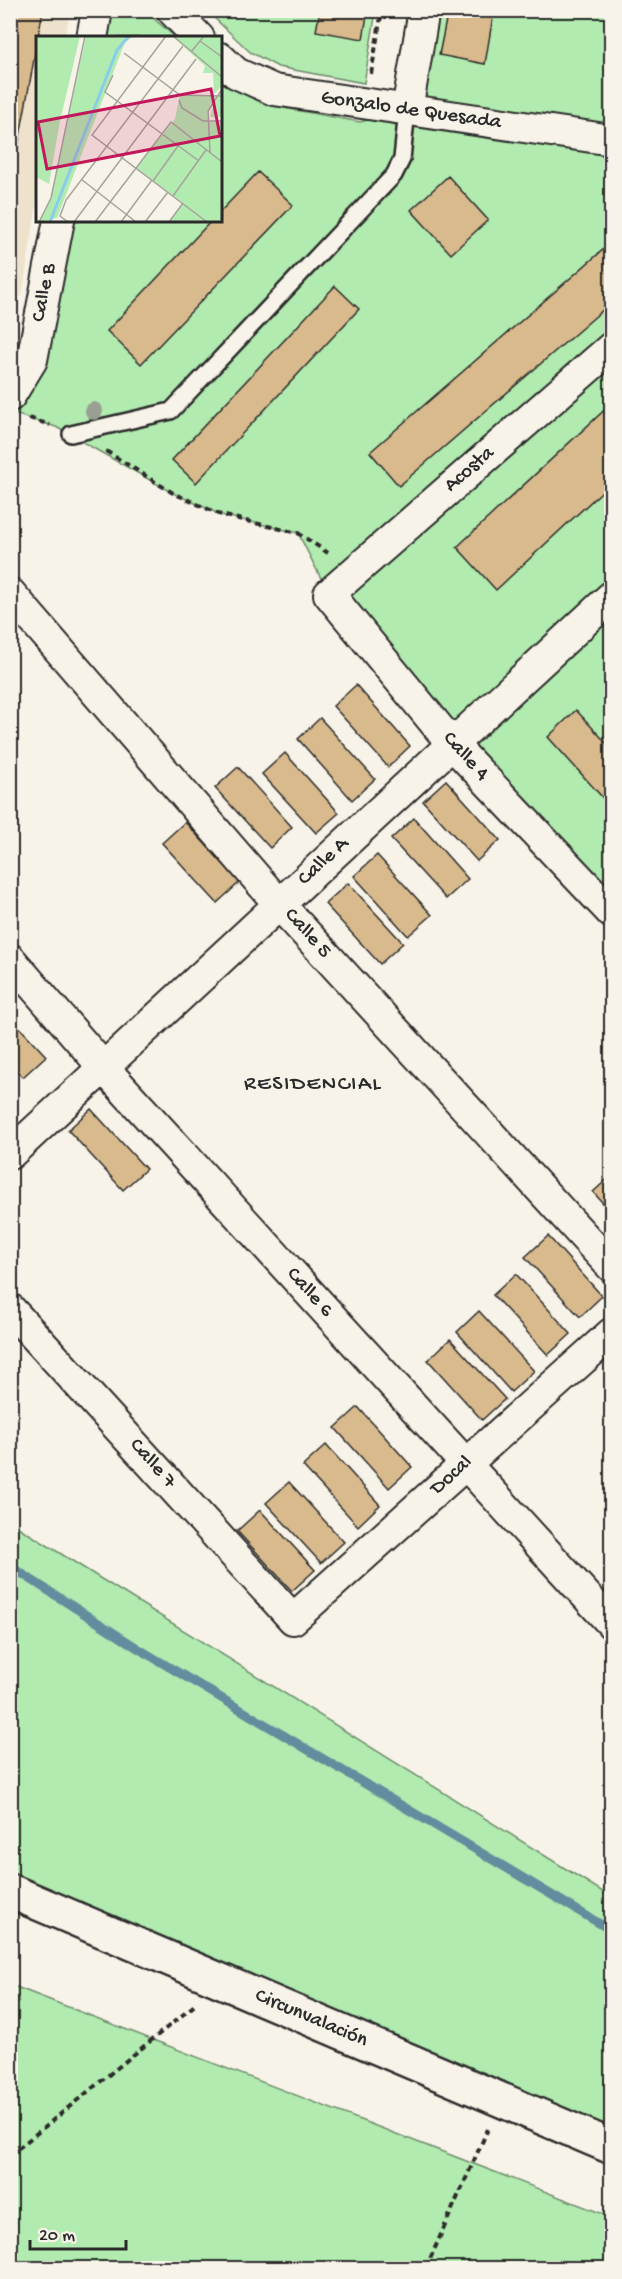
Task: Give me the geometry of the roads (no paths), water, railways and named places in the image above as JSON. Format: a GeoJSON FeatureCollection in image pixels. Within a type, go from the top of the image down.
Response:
{"type":"FeatureCollection","features":[{"type":"Feature","properties":{"kind":"street"},"geometry":{"type":"LineString","coordinates":[[92,36],[98,10]]}},
{"type":"Feature","properties":{"kind":"street"},"geometry":{"type":"LineString","coordinates":[[172,10],[197,36]]}},
{"type":"Feature","properties":{"kind":"street"},"geometry":{"type":"LineString","coordinates":[[407,110],[424,10]]}},
{"type":"Feature","properties":{"kind":"street","name":"Gonzalo de Quesada"},"geometry":{"type":"LineString","coordinates":[[222,60],[236,73],[274,90],[612,140]]}},
{"type":"Feature","properties":{"kind":"street","name":"Calle B"},"geometry":{"type":"LineString","coordinates":[[16,406],[32,360],[59,222]]}},
{"type":"Feature","properties":{"kind":"street","name":"Acosta"},"geometry":{"type":"LineString","coordinates":[[329,594],[612,347]]}},
{"type":"Feature","properties":{"kind":"street","name":"Calle 5"},"geometry":{"type":"LineString","coordinates":[[10,593],[279,904],[612,1267]]}},
{"type":"Feature","properties":{"kind":"street","name":"Calle 4"},"geometry":{"type":"LineString","coordinates":[[329,594],[452,744],[612,912]]}},
{"type":"Feature","properties":{"kind":"street","name":"Calle A"},"geometry":{"type":"LineString","coordinates":[[10,1154],[612,596]]}},
{"type":"Feature","properties":{"kind":"street","name":"Calle 6"},"geometry":{"type":"LineString","coordinates":[[10,959],[104,1067],[612,1624]]}},
{"type":"Feature","properties":{"kind":"street","name":"Calle 7"},"geometry":{"type":"LineString","coordinates":[[10,1310],[293,1618]]}},
{"type":"Feature","properties":{"kind":"street","name":"Docal"},"geometry":{"type":"LineString","coordinates":[[293,1618],[612,1333]]}},
{"type":"Feature","properties":{"kind":"street","name":"Circunvalación"},"geometry":{"type":"LineString","coordinates":[[10,1891],[612,2147]]}},
{"type":"Feature","properties":{"kind":"lane"},"geometry":{"type":"LineString","coordinates":[[70,434],[171,411],[394,175],[402,159],[407,110]]}},
{"type":"Feature","properties":{"kind":"waterway"},"geometry":{"type":"LineString","coordinates":[[10,1566],[139,1649],[612,1931]]}},
{"type":"Feature","properties":{"kind":"district","name":"RESIDENCIAL"},"geometry":{"type":"Point","coordinates":[313,1085]}}]}
